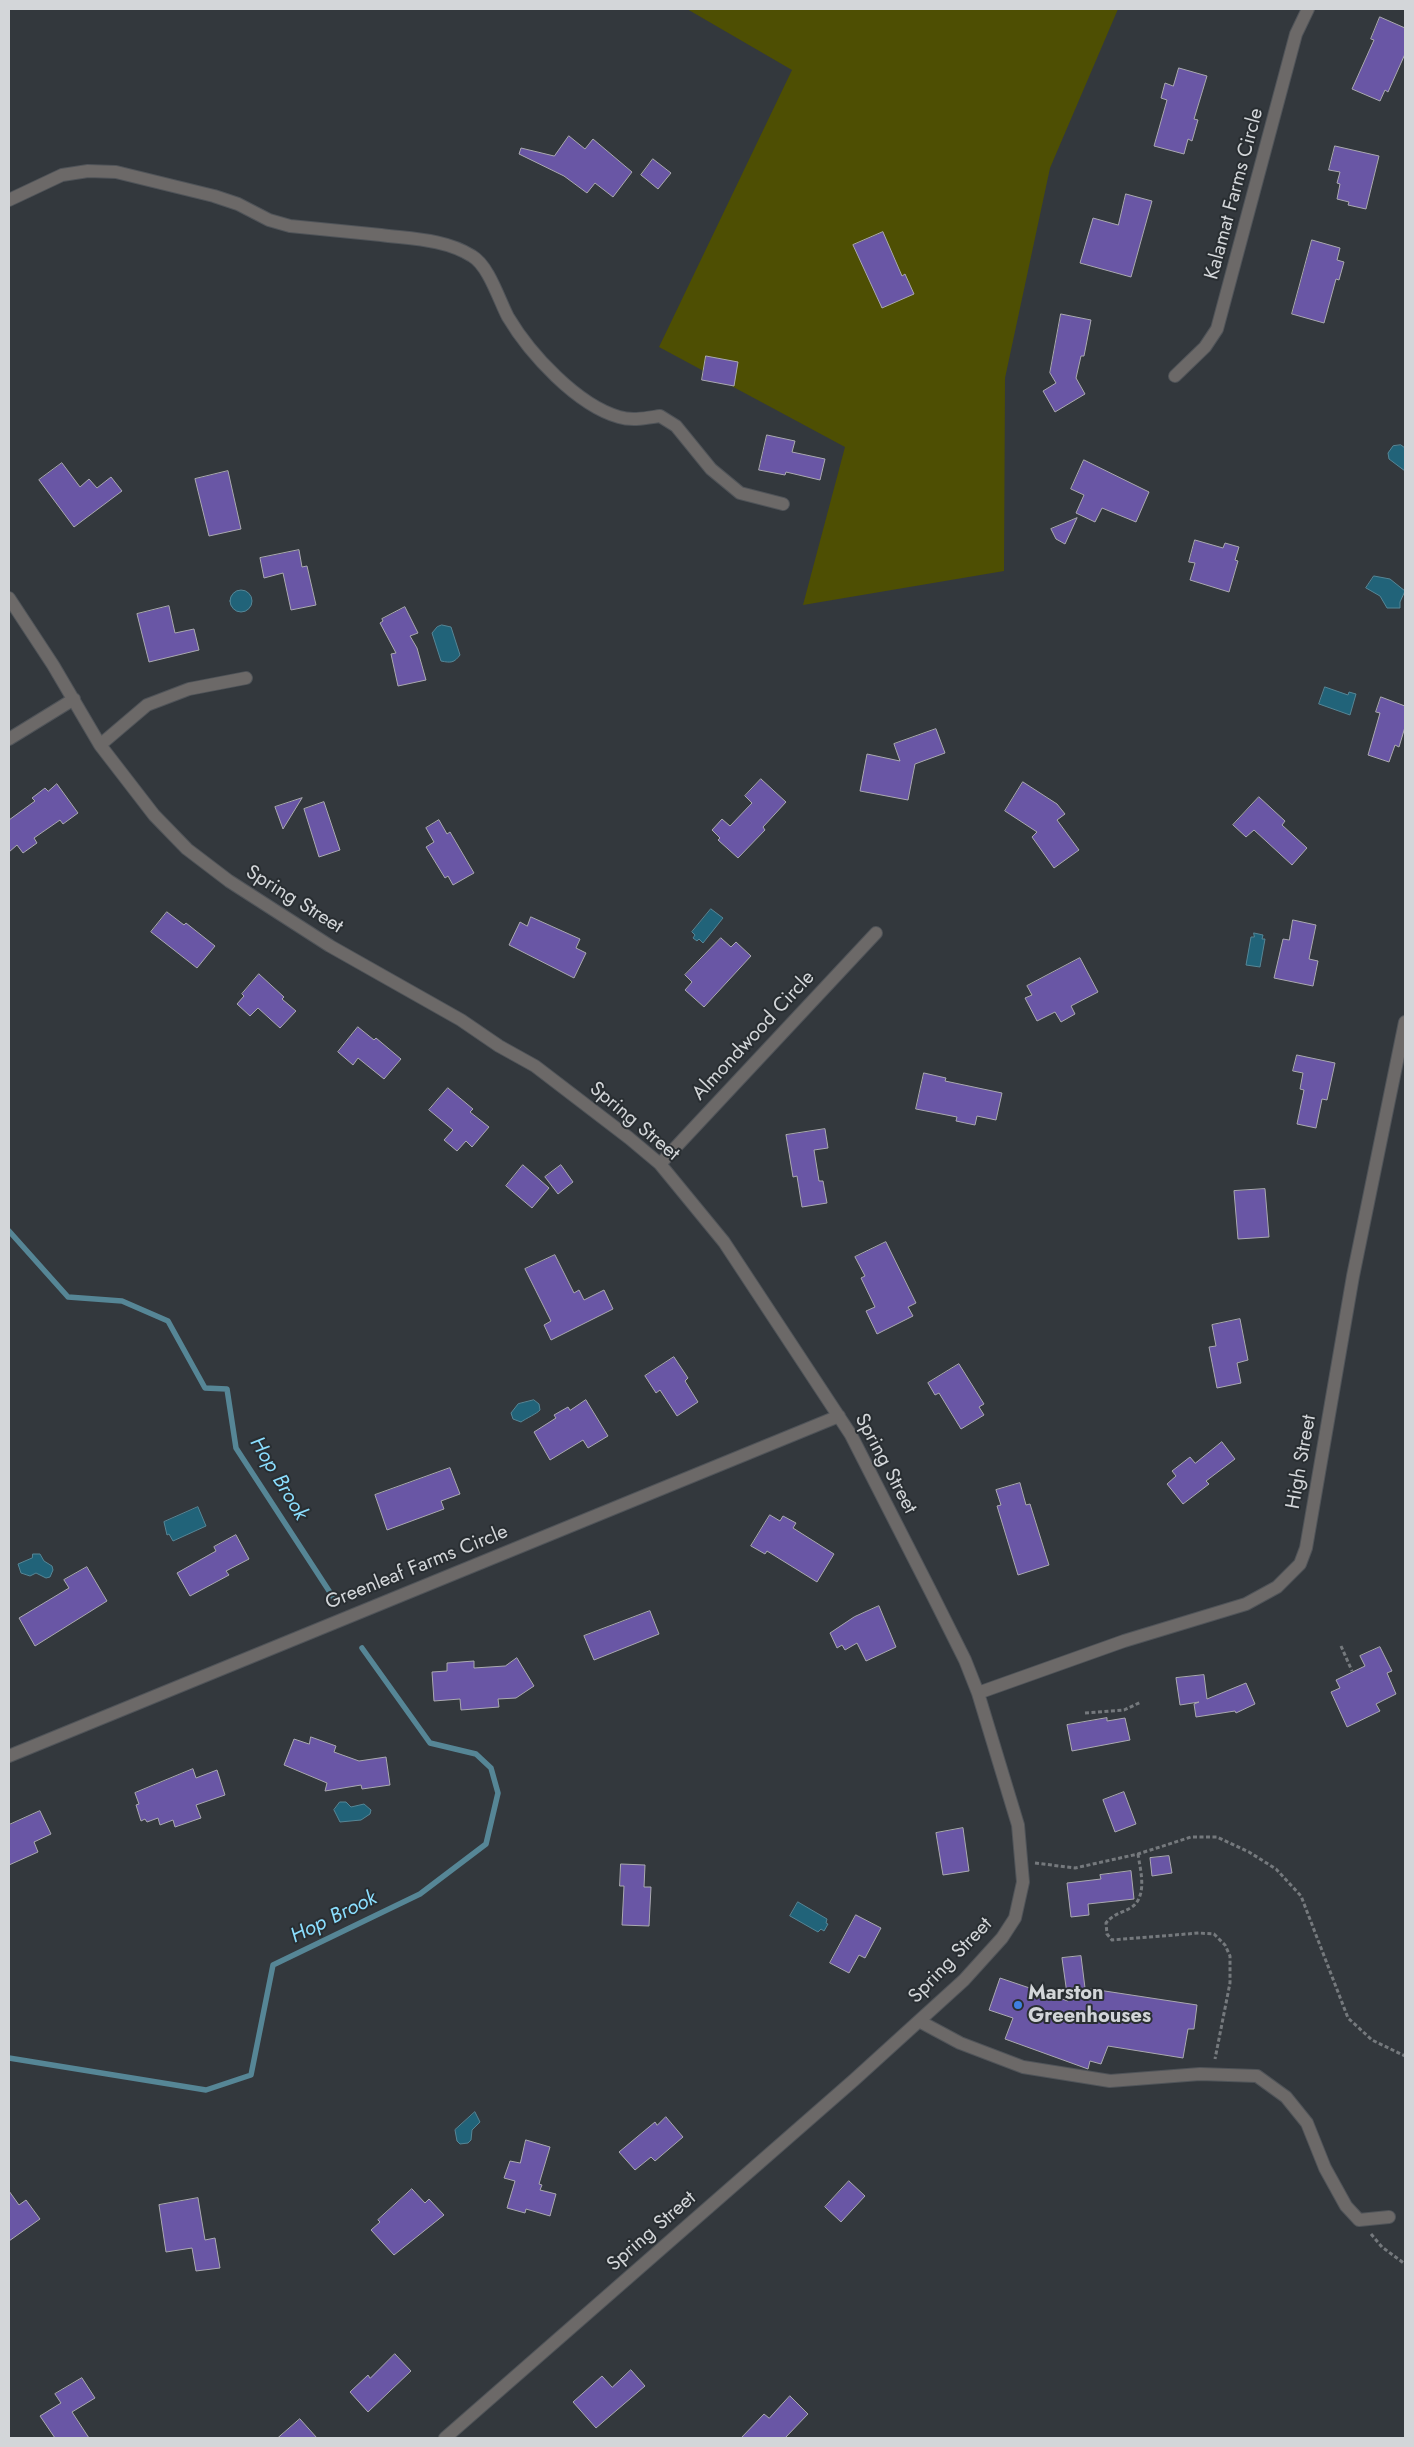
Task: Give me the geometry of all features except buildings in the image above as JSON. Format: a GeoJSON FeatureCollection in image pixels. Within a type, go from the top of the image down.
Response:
{"type":"FeatureCollection","features":[{"type":"Feature","properties":{"kind":"street","name":"Kalamat Farms Circle"},"geometry":{"type":"LineString","coordinates":[[1175,376],[1205,348],[1217,329],[1296,34],[1308,9]]}},
{"type":"Feature","properties":{"kind":"street"},"geometry":{"type":"LineString","coordinates":[[9,200],[62,175],[88,171],[116,172],[214,196],[238,204],[269,220],[290,226],[450,244],[474,256],[483,267],[508,317],[529,350],[574,392],[603,412],[620,418],[636,420],[660,416],[676,426],[711,469],[740,493],[783,504]]}},
{"type":"Feature","properties":{"kind":"street","name":"Spring Street"},"geometry":{"type":"LineString","coordinates":[[9,598],[74,699],[100,745],[154,815],[187,850],[229,881],[330,946],[461,1020],[499,1046],[535,1066],[660,1164],[724,1242],[851,1435],[962,1653],[978,1693],[1018,1824],[1022,1861],[1020,1901],[1015,1918],[1007,1932],[964,1980],[445,2438]]}},
{"type":"Feature","properties":{"kind":"street"},"geometry":{"type":"LineString","coordinates":[[100,745],[147,705],[189,689],[246,678]]}},
{"type":"Feature","properties":{"kind":"street"},"geometry":{"type":"LineString","coordinates":[[9,739],[74,699]]}},
{"type":"Feature","properties":{"kind":"street","name":"Almondwood Circle"},"geometry":{"type":"LineString","coordinates":[[660,1164],[876,933]]}},
{"type":"Feature","properties":{"kind":"street","name":"High Street"},"geometry":{"type":"LineString","coordinates":[[978,1693],[1124,1641],[1246,1604],[1277,1587],[1300,1564],[1306,1548],[1353,1276],[1405,1022]]}},
{"type":"Feature","properties":{"kind":"street","name":"Greenleaf Farms Circle"},"geometry":{"type":"LineString","coordinates":[[9,1756],[839,1416]]}},
{"type":"Feature","properties":{"kind":"street"},"geometry":{"type":"LineString","coordinates":[[919,2021],[960,2043],[1023,2067],[1110,2081],[1212,2074],[1257,2076],[1286,2097],[1308,2123],[1325,2168],[1346,2206],[1359,2220],[1389,2217]]}},
{"type":"Feature","properties":{"kind":"path"},"geometry":{"type":"LineString","coordinates":[[1341,1646],[1352,1671]]}},
{"type":"Feature","properties":{"kind":"path"},"geometry":{"type":"LineString","coordinates":[[1086,1713],[1124,1710],[1141,1702]]}},
{"type":"Feature","properties":{"kind":"path"},"geometry":{"type":"LineString","coordinates":[[1022,1861],[1075,1868],[1138,1854],[1191,1837],[1217,1837],[1249,1852],[1276,1869],[1301,1896],[1348,2018],[1372,2040],[1405,2056]]}},
{"type":"Feature","properties":{"kind":"path"},"geometry":{"type":"LineString","coordinates":[[1138,1854],[1142,1882],[1140,1897],[1133,1906],[1112,1915],[1106,1923],[1107,1934],[1112,1940],[1200,1933],[1214,1934],[1225,1945],[1230,1956],[1230,1983],[1212,2074]]}},
{"type":"Feature","properties":{"kind":"path"},"geometry":{"type":"LineString","coordinates":[[1359,2220],[1382,2247],[1405,2264]]}},
{"type":"Feature","properties":{"kind":"shaded area"},"geometry":{"type":"Polygon","coordinates":[[[687,9],[1118,9],[1050,168],[1005,378],[1004,571],[803,605],[845,447],[659,347],[792,70],[687,9]]]}},
{"type":"Feature","properties":{"kind":"water"},"geometry":{"type":"Polygon","coordinates":[[[1401,445],[1405,448],[1405,471],[1389,459],[1388,453],[1393,446],[1401,445]]]}},
{"type":"Feature","properties":{"kind":"water"},"geometry":{"type":"Polygon","coordinates":[[[1374,576],[1390,579],[1405,591],[1400,602],[1400,608],[1387,608],[1380,596],[1366,588],[1374,576]]]}},
{"type":"Feature","properties":{"kind":"water"},"geometry":{"type":"Polygon","coordinates":[[[241,590],[249,593],[252,601],[249,609],[241,612],[233,609],[230,601],[233,593],[241,590]]]}},
{"type":"Feature","properties":{"kind":"water"},"geometry":{"type":"Polygon","coordinates":[[[442,625],[451,627],[460,655],[452,662],[441,661],[432,633],[437,627],[442,625]]]}},
{"type":"Feature","properties":{"kind":"water"},"geometry":{"type":"Polygon","coordinates":[[[1325,687],[1348,695],[1349,692],[1356,694],[1350,715],[1319,704],[1325,687]]]}},
{"type":"Feature","properties":{"kind":"water"},"geometry":{"type":"Polygon","coordinates":[[[711,909],[723,918],[703,943],[699,939],[697,941],[693,938],[695,935],[692,932],[711,909]]]}},
{"type":"Feature","properties":{"kind":"water"},"geometry":{"type":"Polygon","coordinates":[[[1254,933],[1263,935],[1262,939],[1265,939],[1260,967],[1246,965],[1251,937],[1254,937],[1254,933]]]}},
{"type":"Feature","properties":{"kind":"water"},"geometry":{"type":"Polygon","coordinates":[[[534,1400],[539,1404],[539,1411],[521,1422],[513,1419],[511,1413],[518,1404],[534,1400]]]}},
{"type":"Feature","properties":{"kind":"water"},"geometry":{"type":"Polygon","coordinates":[[[198,1507],[206,1526],[173,1541],[169,1534],[167,1535],[164,1522],[198,1507]]]}},
{"type":"Feature","properties":{"kind":"water"},"geometry":{"type":"Polygon","coordinates":[[[33,1554],[40,1554],[44,1561],[52,1566],[53,1570],[50,1577],[46,1578],[36,1573],[30,1576],[21,1573],[18,1564],[32,1558],[33,1554]]]}},
{"type":"Feature","properties":{"kind":"water"},"geometry":{"type":"Polygon","coordinates":[[[340,1802],[346,1802],[351,1807],[364,1804],[371,1810],[370,1814],[361,1820],[340,1822],[334,1810],[340,1802]]]}},
{"type":"Feature","properties":{"kind":"water"},"geometry":{"type":"Polygon","coordinates":[[[798,1902],[827,1919],[826,1923],[828,1924],[824,1931],[821,1929],[818,1932],[790,1916],[798,1902]]]}},
{"type":"Feature","properties":{"kind":"water"},"geometry":{"type":"Polygon","coordinates":[[[475,2112],[480,2122],[472,2130],[471,2140],[468,2143],[460,2144],[457,2141],[455,2130],[475,2112]]]}},
{"type":"Feature","properties":{"kind":"waterway","name":"Hop Brook"},"geometry":{"type":"LineString","coordinates":[[9,1231],[68,1297],[122,1301],[168,1321],[205,1388],[227,1389],[236,1448],[333,1597]]}},
{"type":"Feature","properties":{"kind":"waterway","name":"Hop Brook"},"geometry":{"type":"LineString","coordinates":[[9,2058],[206,2090],[251,2075],[273,1965],[420,1894],[486,1844],[498,1793],[491,1768],[476,1754],[430,1743],[362,1648]]}},
{"type":"Feature","properties":{"kind":"place","name":"Marston Greenhouses"},"geometry":{"type":"Point","coordinates":[1018,2005]}}]}
